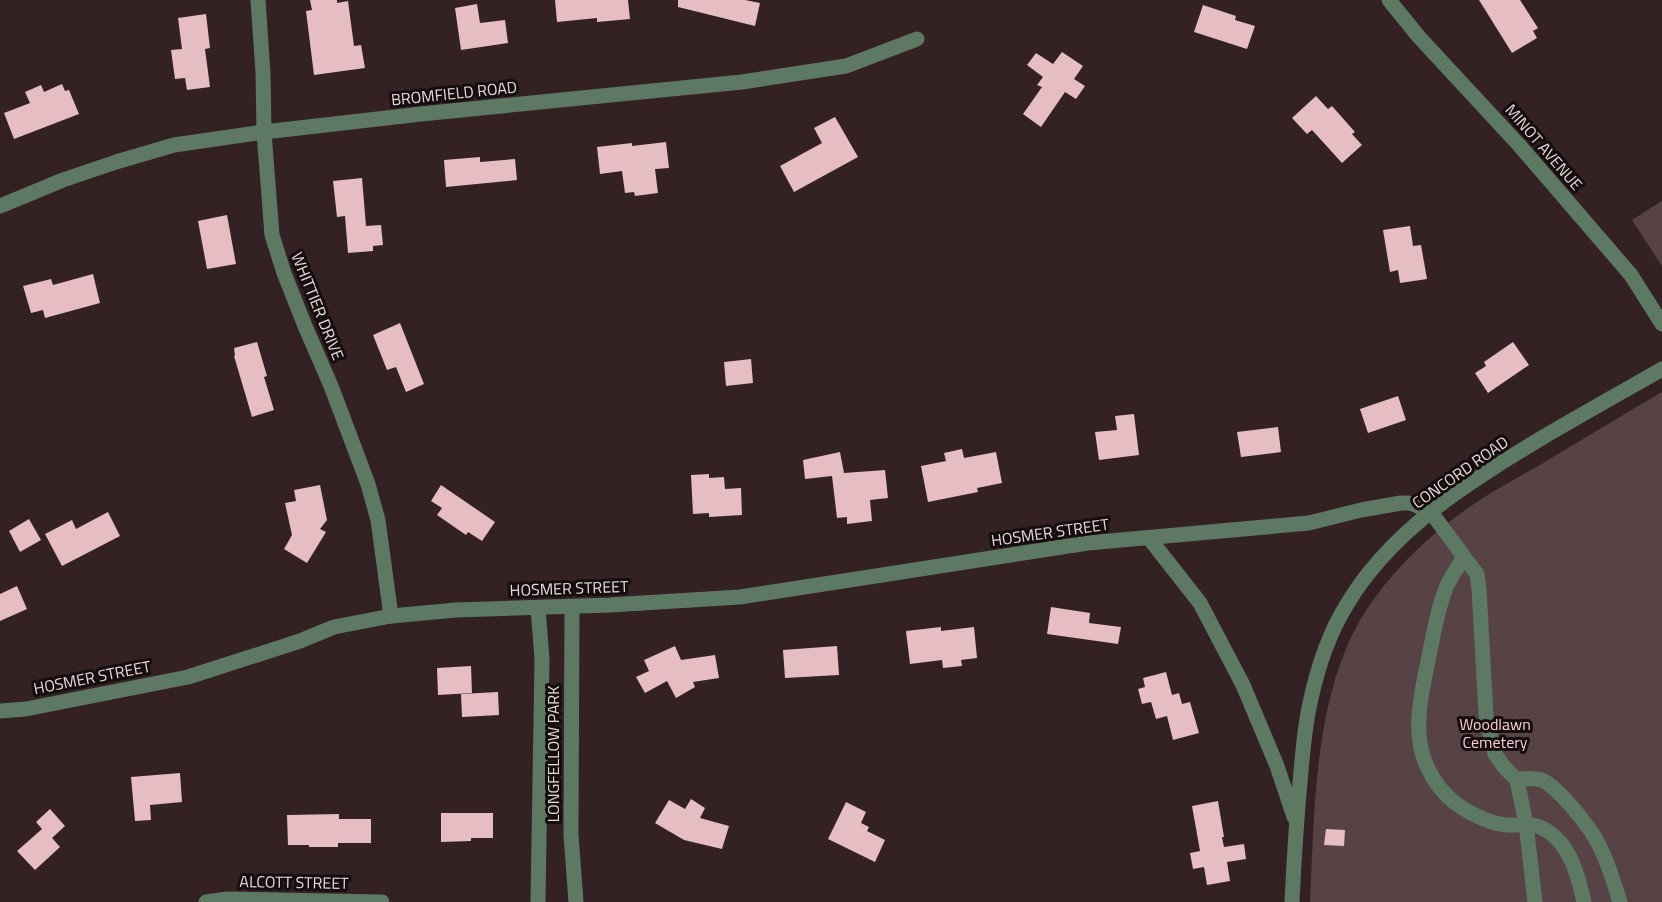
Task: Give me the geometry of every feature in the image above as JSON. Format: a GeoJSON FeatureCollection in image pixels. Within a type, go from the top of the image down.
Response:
{"type":"FeatureCollection","features":[{"type":"Feature","properties":{"kind":"street","name":"WHITTIER DRIVE"},"geometry":{"type":"LineString","coordinates":[[258,0],[264,132],[272,235],[284,273],[332,386],[368,484],[378,520],[391,616]]}},
{"type":"Feature","properties":{"kind":"street","name":"MINOT AVENUE"},"geometry":{"type":"LineString","coordinates":[[1389,0],[1419,37],[1519,145],[1631,275],[1662,324]]}},
{"type":"Feature","properties":{"kind":"street","name":"BROMFIELD ROAD"},"geometry":{"type":"LineString","coordinates":[[0,206],[63,180],[174,146],[264,132],[421,114],[742,82],[846,66],[917,39]]}},
{"type":"Feature","properties":{"kind":"street","name":"CONCORD ROAD"},"geometry":{"type":"LineString","coordinates":[[1292,902],[1306,723],[1318,671],[1329,641],[1347,604],[1393,546],[1431,512],[1501,463],[1662,369]]}},
{"type":"Feature","properties":{"kind":"street","name":"HOSMER STREET"},"geometry":{"type":"LineString","coordinates":[[0,711],[26,709],[188,677],[300,641],[334,627],[391,616],[456,610],[740,597],[1088,543],[1309,523],[1401,503],[1415,505],[1431,512]]}},
{"type":"Feature","properties":{"kind":"street"},"geometry":{"type":"LineString","coordinates":[[1431,512],[1477,574],[1486,716],[1495,754],[1517,780],[1526,824],[1535,902]]}},
{"type":"Feature","properties":{"kind":"street"},"geometry":{"type":"LineString","coordinates":[[1149,538],[1200,603],[1244,685],[1277,766],[1297,825]]}},
{"type":"Feature","properties":{"kind":"street"},"geometry":{"type":"LineString","coordinates":[[1464,557],[1445,589],[1435,624],[1419,723],[1423,756],[1440,788],[1460,807],[1488,822],[1501,826],[1526,824],[1542,828],[1556,837],[1570,857],[1584,902]]}},
{"type":"Feature","properties":{"kind":"street","name":"LONGFELLOW PARK"},"geometry":{"type":"LineString","coordinates":[[572,606],[571,824],[576,902]]}},
{"type":"Feature","properties":{"kind":"street","name":"LONGFELLOW PARK"},"geometry":{"type":"LineString","coordinates":[[538,608],[542,659],[538,902]]}},
{"type":"Feature","properties":{"kind":"street"},"geometry":{"type":"LineString","coordinates":[[1517,780],[1530,778],[1543,781],[1552,787],[1576,813],[1598,842],[1620,902]]}},
{"type":"Feature","properties":{"kind":"street","name":"ALCOTT STREET"},"geometry":{"type":"LineString","coordinates":[[206,902],[228,899],[382,902]]}},
{"type":"Feature","properties":{"kind":"green space"},"geometry":{"type":"Polygon","coordinates":[[[1662,201],[1662,266],[1632,220],[1662,201]]]}},
{"type":"Feature","properties":{"kind":"green space","name":"Woodlawn Cemetery"},"geometry":{"type":"Polygon","coordinates":[[[1662,392],[1662,902],[1310,902],[1317,775],[1327,711],[1345,651],[1367,609],[1415,552],[1471,506],[1662,392]]]}},
{"type":"Feature","properties":{"kind":"building"},"geometry":{"type":"Polygon","coordinates":[[[310,0],[337,0],[337,3],[348,1],[354,46],[361,45],[365,68],[314,75],[306,11],[312,10],[310,0]]]}},
{"type":"Feature","properties":{"kind":"building"},"geometry":{"type":"Polygon","coordinates":[[[555,0],[628,0],[630,19],[597,22],[597,18],[557,22],[555,0]]]}},
{"type":"Feature","properties":{"kind":"building"},"geometry":{"type":"Polygon","coordinates":[[[678,0],[745,0],[760,3],[755,26],[678,7],[678,0]]]}},
{"type":"Feature","properties":{"kind":"building"},"geometry":{"type":"Polygon","coordinates":[[[1479,0],[1520,0],[1538,28],[1533,31],[1537,38],[1512,53],[1479,0]]]}},
{"type":"Feature","properties":{"kind":"building"},"geometry":{"type":"Polygon","coordinates":[[[477,4],[480,23],[505,20],[508,43],[461,50],[455,8],[477,4]]]}},
{"type":"Feature","properties":{"kind":"building"},"geometry":{"type":"Polygon","coordinates":[[[1203,5],[1236,16],[1235,20],[1255,26],[1247,49],[1194,32],[1203,5]]]}},
{"type":"Feature","properties":{"kind":"building"},"geometry":{"type":"Polygon","coordinates":[[[206,14],[210,48],[205,49],[210,87],[187,90],[185,78],[175,79],[171,50],[182,49],[178,18],[206,14]]]}},
{"type":"Feature","properties":{"kind":"building"},"geometry":{"type":"Polygon","coordinates":[[[1062,52],[1083,66],[1074,79],[1085,86],[1076,99],[1065,92],[1041,127],[1023,114],[1042,87],[1037,85],[1043,77],[1027,65],[1036,53],[1053,64],[1062,52]]]}},
{"type":"Feature","properties":{"kind":"building"},"geometry":{"type":"Polygon","coordinates":[[[62,84],[65,91],[69,90],[79,114],[14,139],[4,113],[30,103],[25,92],[41,85],[44,92],[62,84]]]}},
{"type":"Feature","properties":{"kind":"building"},"geometry":{"type":"Polygon","coordinates":[[[1316,96],[1328,109],[1332,106],[1355,132],[1352,134],[1362,145],[1342,163],[1312,130],[1307,134],[1292,118],[1316,96]]]}},
{"type":"Feature","properties":{"kind":"building"},"geometry":{"type":"Polygon","coordinates":[[[835,117],[858,157],[794,192],[780,166],[822,143],[814,128],[835,117]]]}},
{"type":"Feature","properties":{"kind":"building"},"geometry":{"type":"Polygon","coordinates":[[[666,142],[669,168],[655,169],[658,193],[635,196],[634,192],[625,193],[622,171],[600,174],[597,147],[666,142]]]}},
{"type":"Feature","properties":{"kind":"building"},"geometry":{"type":"Polygon","coordinates":[[[480,157],[480,162],[515,159],[517,180],[446,187],[444,160],[480,157]]]}},
{"type":"Feature","properties":{"kind":"building"},"geometry":{"type":"Polygon","coordinates":[[[362,178],[366,226],[381,225],[383,245],[373,246],[373,251],[348,253],[345,216],[337,217],[333,181],[362,178]]]}},
{"type":"Feature","properties":{"kind":"building"},"geometry":{"type":"Polygon","coordinates":[[[227,215],[236,264],[207,269],[198,221],[227,215]]]}},
{"type":"Feature","properties":{"kind":"building"},"geometry":{"type":"Polygon","coordinates":[[[1410,226],[1413,246],[1421,245],[1427,279],[1400,283],[1398,270],[1390,272],[1383,230],[1410,226]]]}},
{"type":"Feature","properties":{"kind":"building"},"geometry":{"type":"Polygon","coordinates":[[[93,274],[100,303],[45,318],[43,310],[31,313],[23,286],[51,279],[53,285],[93,274]]]}},
{"type":"Feature","properties":{"kind":"building"},"geometry":{"type":"Polygon","coordinates":[[[400,323],[424,384],[406,392],[396,367],[387,370],[373,335],[400,323]]]}},
{"type":"Feature","properties":{"kind":"building"},"geometry":{"type":"Polygon","coordinates":[[[257,342],[274,410],[252,417],[234,356],[234,348],[257,342]]]}},
{"type":"Feature","properties":{"kind":"building"},"geometry":{"type":"Polygon","coordinates":[[[1513,342],[1529,365],[1488,393],[1475,373],[1486,366],[1484,362],[1513,342]]]}},
{"type":"Feature","properties":{"kind":"building"},"geometry":{"type":"Polygon","coordinates":[[[751,359],[753,383],[726,386],[724,362],[751,359]]]}},
{"type":"Feature","properties":{"kind":"building"},"geometry":{"type":"Polygon","coordinates":[[[1398,396],[1406,420],[1368,433],[1360,409],[1398,396]]]}},
{"type":"Feature","properties":{"kind":"building"},"geometry":{"type":"Polygon","coordinates":[[[1134,414],[1139,455],[1099,460],[1095,432],[1117,430],[1115,416],[1134,414]]]}},
{"type":"Feature","properties":{"kind":"building"},"geometry":{"type":"Polygon","coordinates":[[[1278,427],[1281,452],[1241,457],[1237,432],[1278,427]]]}},
{"type":"Feature","properties":{"kind":"building"},"geometry":{"type":"Polygon","coordinates":[[[962,449],[964,458],[996,452],[1002,483],[977,488],[978,492],[928,502],[921,466],[946,461],[944,453],[962,449]]]}},
{"type":"Feature","properties":{"kind":"building"},"geometry":{"type":"Polygon","coordinates":[[[840,452],[844,473],[885,470],[888,498],[870,500],[872,521],[847,524],[847,517],[837,518],[832,476],[805,479],[803,460],[840,452]]]}},
{"type":"Feature","properties":{"kind":"building"},"geometry":{"type":"Polygon","coordinates":[[[709,474],[709,478],[724,477],[725,489],[741,488],[742,515],[709,517],[709,513],[693,514],[691,475],[709,474]]]}},
{"type":"Feature","properties":{"kind":"building"},"geometry":{"type":"Polygon","coordinates":[[[320,485],[327,520],[320,529],[326,532],[307,563],[284,549],[292,535],[285,503],[296,501],[294,490],[320,485]]]}},
{"type":"Feature","properties":{"kind":"building"},"geometry":{"type":"Polygon","coordinates":[[[441,485],[495,522],[482,541],[468,532],[466,535],[437,515],[442,508],[431,501],[441,485]]]}},
{"type":"Feature","properties":{"kind":"building"},"geometry":{"type":"Polygon","coordinates":[[[108,512],[120,536],[62,566],[45,534],[72,520],[76,529],[108,512]]]}},
{"type":"Feature","properties":{"kind":"building"},"geometry":{"type":"Polygon","coordinates":[[[29,519],[41,540],[20,552],[9,531],[29,519]]]}},
{"type":"Feature","properties":{"kind":"building"},"geometry":{"type":"Polygon","coordinates":[[[17,586],[27,609],[0,621],[0,594],[17,586]]]}},
{"type":"Feature","properties":{"kind":"building"},"geometry":{"type":"Polygon","coordinates":[[[1051,607],[1090,613],[1089,623],[1121,627],[1118,644],[1047,634],[1051,607]]]}},
{"type":"Feature","properties":{"kind":"building"},"geometry":{"type":"Polygon","coordinates":[[[941,627],[941,631],[974,627],[977,658],[961,660],[962,666],[943,668],[942,660],[910,664],[906,631],[941,627]]]}},
{"type":"Feature","properties":{"kind":"building"},"geometry":{"type":"Polygon","coordinates":[[[675,646],[681,660],[715,655],[719,678],[693,682],[695,687],[676,698],[667,681],[645,693],[636,677],[649,671],[644,660],[675,646]]]}},
{"type":"Feature","properties":{"kind":"building"},"geometry":{"type":"Polygon","coordinates":[[[837,646],[839,675],[785,678],[783,650],[837,646]]]}},
{"type":"Feature","properties":{"kind":"building"},"geometry":{"type":"Polygon","coordinates":[[[471,666],[472,693],[438,695],[437,668],[471,666]]]}},
{"type":"Feature","properties":{"kind":"building"},"geometry":{"type":"Polygon","coordinates":[[[1166,672],[1172,695],[1179,693],[1182,704],[1190,702],[1199,733],[1173,740],[1167,716],[1156,719],[1151,702],[1142,704],[1138,689],[1145,687],[1143,678],[1166,672]]]}},
{"type":"Feature","properties":{"kind":"building"},"geometry":{"type":"Polygon","coordinates":[[[498,692],[499,715],[462,717],[461,694],[498,692]]]}},
{"type":"Feature","properties":{"kind":"building"},"geometry":{"type":"Polygon","coordinates":[[[180,773],[182,802],[150,805],[151,820],[135,821],[131,777],[180,773]]]}},
{"type":"Feature","properties":{"kind":"building"},"geometry":{"type":"Polygon","coordinates":[[[691,799],[705,808],[700,818],[729,826],[722,849],[684,840],[655,823],[669,800],[685,809],[691,799]]]}},
{"type":"Feature","properties":{"kind":"building"},"geometry":{"type":"Polygon","coordinates":[[[1218,801],[1224,847],[1244,844],[1246,859],[1227,862],[1230,881],[1207,885],[1204,867],[1193,869],[1190,853],[1200,851],[1192,806],[1218,801]]]}},
{"type":"Feature","properties":{"kind":"building"},"geometry":{"type":"Polygon","coordinates":[[[846,802],[866,812],[861,823],[869,827],[867,831],[885,840],[875,862],[828,839],[846,802]]]}},
{"type":"Feature","properties":{"kind":"building"},"geometry":{"type":"Polygon","coordinates":[[[50,809],[65,826],[52,838],[60,847],[35,870],[17,851],[42,829],[36,822],[50,809]]]}},
{"type":"Feature","properties":{"kind":"building"},"geometry":{"type":"Polygon","coordinates":[[[441,813],[493,813],[493,838],[441,842],[441,813]]]}},
{"type":"Feature","properties":{"kind":"building"},"geometry":{"type":"Polygon","coordinates":[[[339,814],[339,819],[371,819],[371,843],[338,843],[338,847],[288,845],[287,815],[339,814]]]}},
{"type":"Feature","properties":{"kind":"building"},"geometry":{"type":"Polygon","coordinates":[[[1326,829],[1345,830],[1344,846],[1324,845],[1326,829]]]}}]}
